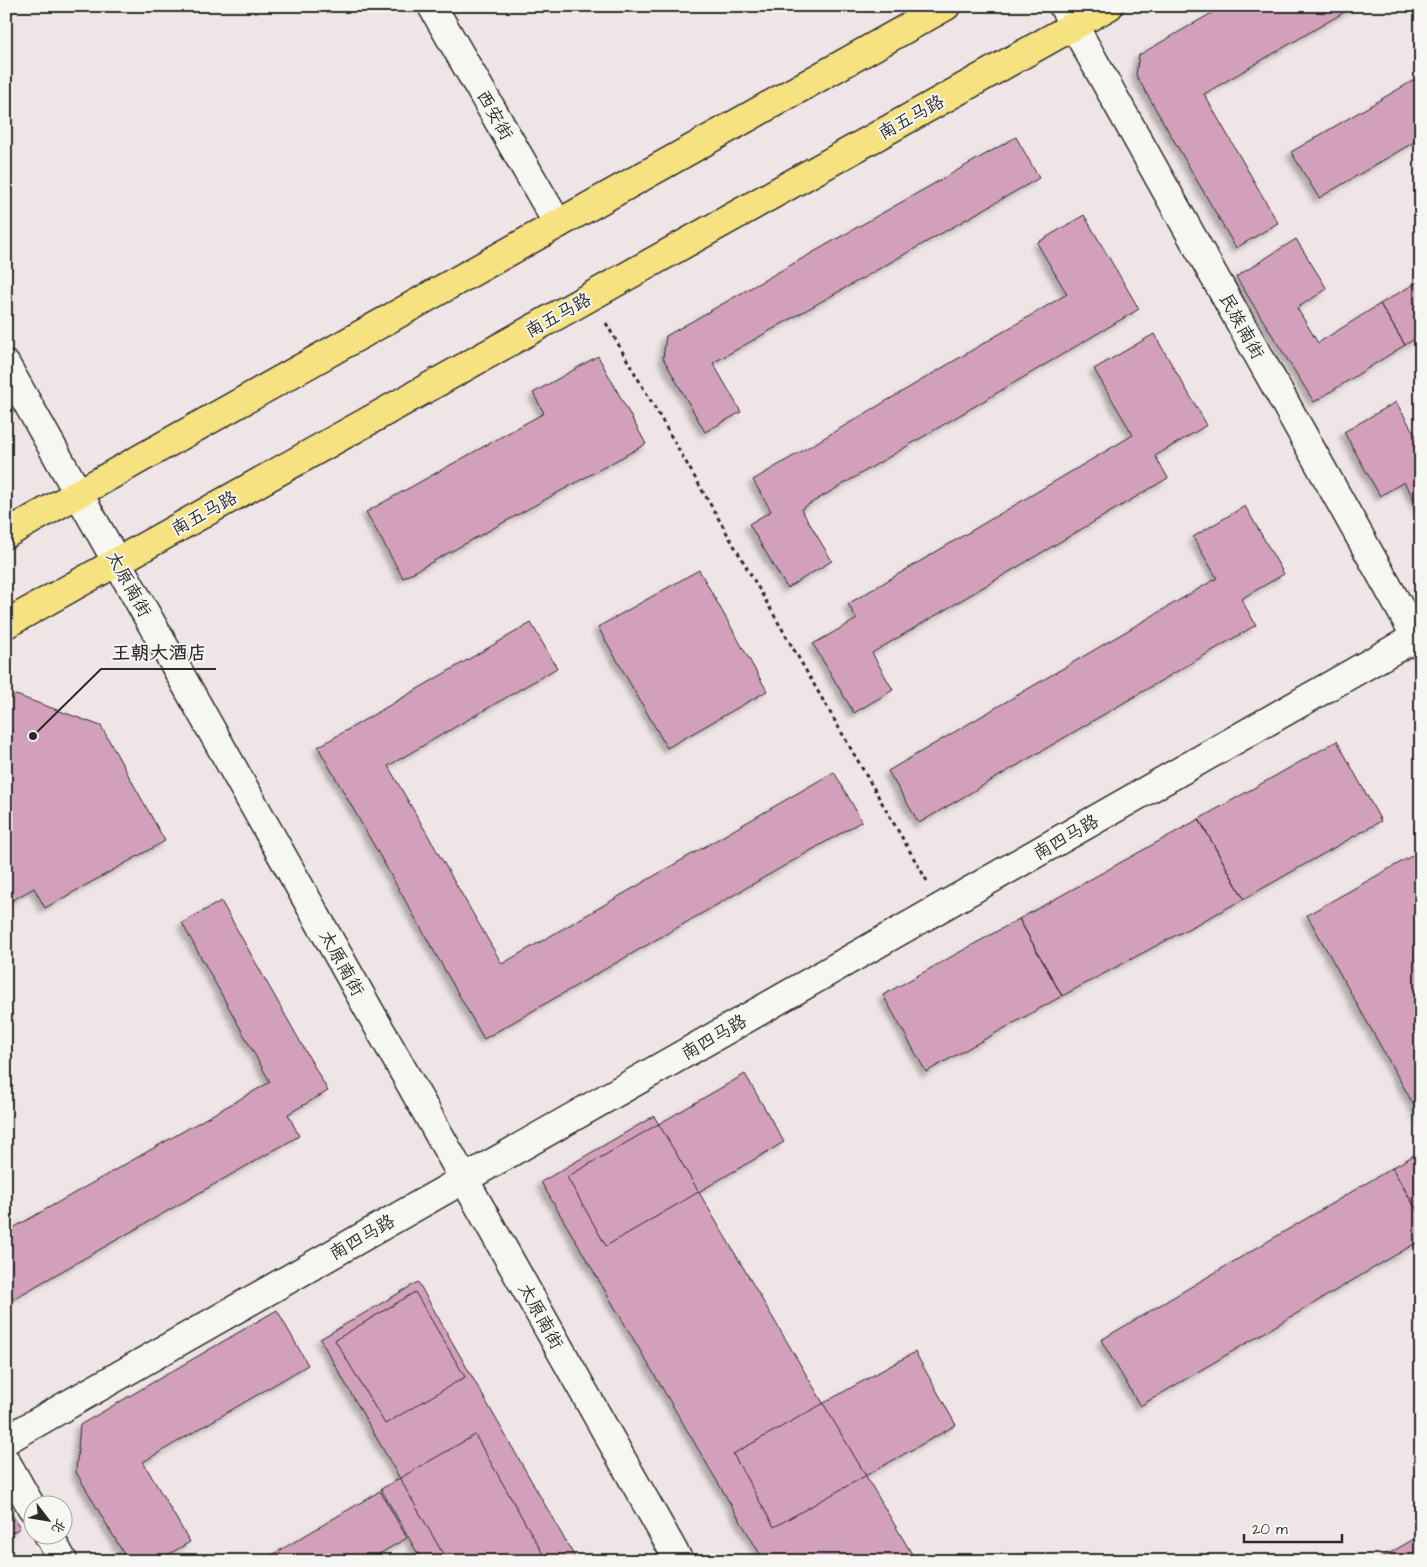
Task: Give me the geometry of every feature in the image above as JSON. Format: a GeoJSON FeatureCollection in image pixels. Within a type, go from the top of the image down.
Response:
{"type":"FeatureCollection","features":[{"type":"Feature","properties":{"kind":"main road"},"geometry":{"type":"LineString","coordinates":[[6,534],[946,6]]}},
{"type":"Feature","properties":{"kind":"main road","name":"南五马路"},"geometry":{"type":"LineString","coordinates":[[6,624],[590,297],[1069,16],[1108,6]]}},
{"type":"Feature","properties":{"kind":"street","name":"西安街"},"geometry":{"type":"LineString","coordinates":[[432,6],[558,224]]}},
{"type":"Feature","properties":{"kind":"street","name":"民族南街"},"geometry":{"type":"LineString","coordinates":[[1069,16],[1419,639]]}},
{"type":"Feature","properties":{"kind":"street","name":"太原南街"},"geometry":{"type":"LineString","coordinates":[[6,365],[679,1561]]}},
{"type":"Feature","properties":{"kind":"street","name":"南四马路"},"geometry":{"type":"LineString","coordinates":[[6,1440],[942,907],[1419,639]]}},
{"type":"Feature","properties":{"kind":"street"},"geometry":{"type":"LineString","coordinates":[[6,1462],[24,1494]]}},
{"type":"Feature","properties":{"kind":"street"},"geometry":{"type":"LineString","coordinates":[[54,1544],[63,1561]]}},
{"type":"Feature","properties":{"kind":"path"},"geometry":{"type":"LineString","coordinates":[[590,297],[942,907]]}},
{"type":"Feature","properties":{"kind":"building"},"geometry":{"type":"Polygon","coordinates":[[[1224,6],[1355,6],[1204,94],[1278,223],[1236,248],[1136,75],[1139,55],[1224,6]]]}},
{"type":"Feature","properties":{"kind":"building"},"geometry":{"type":"Polygon","coordinates":[[[1421,76],[1421,138],[1319,198],[1291,152],[1421,76]]]}},
{"type":"Feature","properties":{"kind":"building"},"geometry":{"type":"Polygon","coordinates":[[[1016,137],[1039,178],[713,363],[741,412],[705,432],[663,358],[666,336],[1016,137]]]}},
{"type":"Feature","properties":{"kind":"building"},"geometry":{"type":"Polygon","coordinates":[[[1084,215],[1139,309],[801,509],[832,561],[787,588],[749,524],[771,511],[753,480],[1067,294],[1037,243],[1084,215]]]}},
{"type":"Feature","properties":{"kind":"building"},"geometry":{"type":"Polygon","coordinates":[[[1296,239],[1327,289],[1297,308],[1318,343],[1380,304],[1405,345],[1314,402],[1236,277],[1296,239]]]}},
{"type":"Feature","properties":{"kind":"building"},"geometry":{"type":"Polygon","coordinates":[[[1421,280],[1421,335],[1405,345],[1380,304],[1421,280]]]}},
{"type":"Feature","properties":{"kind":"building"},"geometry":{"type":"Polygon","coordinates":[[[1154,334],[1207,425],[1155,456],[1168,478],[872,653],[893,690],[854,713],[813,644],[857,619],[848,604],[1133,435],[1094,369],[1154,334]]]}},
{"type":"Feature","properties":{"kind":"building"},"geometry":{"type":"Polygon","coordinates":[[[598,356],[646,444],[403,578],[366,512],[544,413],[533,393],[598,356]]]}},
{"type":"Feature","properties":{"kind":"building"},"geometry":{"type":"Polygon","coordinates":[[[1396,402],[1421,445],[1421,511],[1404,482],[1380,496],[1344,432],[1396,402]]]}},
{"type":"Feature","properties":{"kind":"building"},"geometry":{"type":"Polygon","coordinates":[[[1245,506],[1284,574],[1241,599],[1256,625],[919,823],[888,771],[1217,578],[1193,537],[1245,506]]]}},
{"type":"Feature","properties":{"kind":"building"},"geometry":{"type":"Polygon","coordinates":[[[699,570],[767,691],[667,748],[598,627],[699,570]]]}},
{"type":"Feature","properties":{"kind":"building"},"geometry":{"type":"Polygon","coordinates":[[[531,623],[557,668],[388,766],[502,964],[834,772],[862,821],[484,1039],[318,747],[531,623]]]}},
{"type":"Feature","properties":{"kind":"building"},"geometry":{"type":"Polygon","coordinates":[[[16,695],[101,726],[165,841],[45,908],[34,888],[6,904],[6,700],[16,695]]]}},
{"type":"Feature","properties":{"kind":"building"},"geometry":{"type":"Polygon","coordinates":[[[1337,741],[1381,821],[1244,899],[1199,819],[1337,741]]]}},
{"type":"Feature","properties":{"kind":"building"},"geometry":{"type":"Polygon","coordinates":[[[1199,819],[1244,899],[1062,996],[1019,919],[1199,819]]]}},
{"type":"Feature","properties":{"kind":"building"},"geometry":{"type":"Polygon","coordinates":[[[1419,852],[1421,855],[1421,1118],[1307,915],[1419,852]]]}},
{"type":"Feature","properties":{"kind":"building"},"geometry":{"type":"Polygon","coordinates":[[[221,901],[328,1091],[288,1114],[299,1136],[6,1303],[6,1216],[13,1228],[270,1082],[182,923],[221,901]]]}},
{"type":"Feature","properties":{"kind":"building"},"geometry":{"type":"Polygon","coordinates":[[[1019,919],[1062,996],[926,1072],[883,995],[1019,919]]]}},
{"type":"Feature","properties":{"kind":"building"},"geometry":{"type":"Polygon","coordinates":[[[745,1074],[784,1142],[606,1246],[567,1177],[745,1074]]]}},
{"type":"Feature","properties":{"kind":"building"},"geometry":{"type":"Polygon","coordinates":[[[654,1116],[916,1561],[764,1561],[541,1182],[654,1116]]]}},
{"type":"Feature","properties":{"kind":"building"},"geometry":{"type":"Polygon","coordinates":[[[1421,1151],[1421,1217],[1392,1168],[1421,1151]]]}},
{"type":"Feature","properties":{"kind":"building"},"geometry":{"type":"Polygon","coordinates":[[[1392,1168],[1421,1217],[1421,1240],[1140,1406],[1101,1340],[1392,1168]]]}},
{"type":"Feature","properties":{"kind":"building"},"geometry":{"type":"Polygon","coordinates":[[[418,1282],[577,1561],[447,1561],[320,1339],[418,1282]]]}},
{"type":"Feature","properties":{"kind":"building"},"geometry":{"type":"Polygon","coordinates":[[[415,1292],[465,1377],[385,1424],[335,1340],[415,1292]]]}},
{"type":"Feature","properties":{"kind":"building"},"geometry":{"type":"Polygon","coordinates":[[[277,1310],[308,1365],[143,1462],[190,1542],[157,1561],[128,1561],[76,1472],[80,1425],[277,1310]]]}},
{"type":"Feature","properties":{"kind":"building"},"geometry":{"type":"Polygon","coordinates":[[[915,1352],[956,1425],[774,1527],[733,1454],[915,1352]]]}},
{"type":"Feature","properties":{"kind":"building"},"geometry":{"type":"Polygon","coordinates":[[[475,1435],[547,1561],[422,1561],[381,1489],[475,1435]]]}},
{"type":"Feature","properties":{"kind":"building"},"geometry":{"type":"Polygon","coordinates":[[[380,1491],[407,1538],[367,1561],[262,1561],[380,1491]]]}},
{"type":"Feature","properties":{"kind":"building"},"geometry":{"type":"Polygon","coordinates":[[[6,1504],[20,1528],[6,1536],[6,1504]]]}},
{"type":"Feature","properties":{"kind":"building"},"geometry":{"type":"Polygon","coordinates":[[[1421,1535],[1421,1561],[1376,1561],[1421,1535]]]}},
{"type":"Feature","properties":{"kind":"place","name":"王朝大酒店"},"geometry":{"type":"Point","coordinates":[33,736]}}]}
